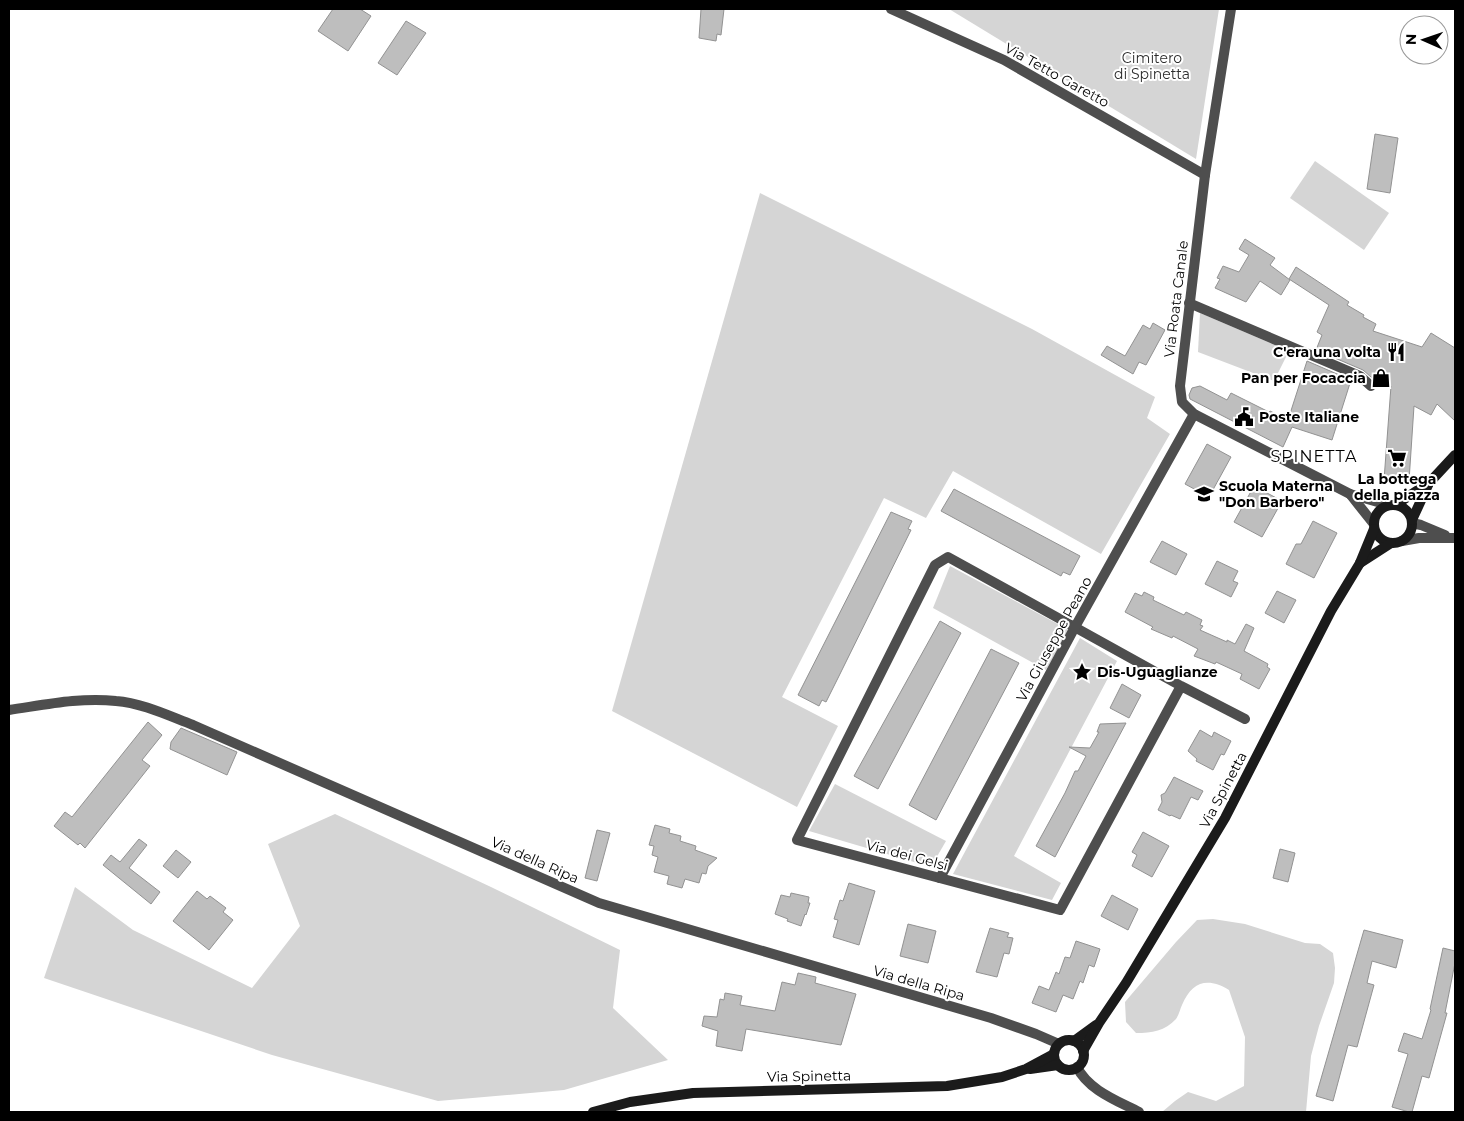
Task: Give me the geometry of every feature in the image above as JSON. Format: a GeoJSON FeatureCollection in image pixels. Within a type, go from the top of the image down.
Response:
{"type":"FeatureCollection","features":[{"type":"Feature","properties":{"kind":"main road"},"geometry":{"type":"LineString","coordinates":[[1429,483],[1412,522],[1410,532],[1402,541],[1391,543],[1380,539],[1374,526],[1378,511],[1429,483],[1455,455]]}},
{"type":"Feature","properties":{"kind":"main road"},"geometry":{"type":"LineString","coordinates":[[1392,505],[1406,510],[1412,522]]}},
{"type":"Feature","properties":{"kind":"main road","name":"Via Spinetta"},"geometry":{"type":"LineString","coordinates":[[1084,1051],[1099,1023],[1126,983],[1225,818],[1330,611],[1360,562],[1374,526]]}},
{"type":"Feature","properties":{"kind":"main road","name":"Via Spinetta"},"geometry":{"type":"LineString","coordinates":[[1360,562],[1391,543]]}},
{"type":"Feature","properties":{"kind":"main road","name":"Via Spinetta"},"geometry":{"type":"LineString","coordinates":[[1074,1040],[1099,1023]]}},
{"type":"Feature","properties":{"kind":"main road"},"geometry":{"type":"LineString","coordinates":[[1074,1040],[1080,1044],[1084,1051],[1084,1057],[1082,1063],[1077,1067],[1067,1070],[1058,1065],[1056,1049],[1063,1041],[1074,1040]]}},
{"type":"Feature","properties":{"kind":"main road","name":"Via Spinetta"},"geometry":{"type":"LineString","coordinates":[[1026,1069],[1056,1049]]}},
{"type":"Feature","properties":{"kind":"main road","name":"Via Spinetta"},"geometry":{"type":"LineString","coordinates":[[593,1112],[630,1102],[693,1093],[947,1086],[987,1080],[1026,1069],[1058,1065]]}},
{"type":"Feature","properties":{"kind":"street","name":"Via Tetto Garetto"},"geometry":{"type":"LineString","coordinates":[[891,9],[1004,60],[1205,175]]}},
{"type":"Feature","properties":{"kind":"street","name":"Via Roata Canale"},"geometry":{"type":"LineString","coordinates":[[1231,9],[1205,175],[1189,303],[1180,386],[1182,402],[1194,414],[1350,494],[1392,505]]}},
{"type":"Feature","properties":{"kind":"street"},"geometry":{"type":"LineString","coordinates":[[1189,303],[1360,376],[1371,386]]}},
{"type":"Feature","properties":{"kind":"street","name":"Via Giuseppe Peano"},"geometry":{"type":"LineString","coordinates":[[940,878],[1075,628],[1194,414]]}},
{"type":"Feature","properties":{"kind":"street","name":"Via Roata Canale"},"geometry":{"type":"LineString","coordinates":[[1350,494],[1374,526]]}},
{"type":"Feature","properties":{"kind":"street"},"geometry":{"type":"LineString","coordinates":[[1412,522],[1452,538]]}},
{"type":"Feature","properties":{"kind":"street"},"geometry":{"type":"LineString","coordinates":[[1402,541],[1419,538],[1452,538]]}},
{"type":"Feature","properties":{"kind":"street","name":"Via dei Gelsi"},"geometry":{"type":"LineString","coordinates":[[1075,628],[948,557],[935,565],[797,840],[1060,910],[1181,686]]}},
{"type":"Feature","properties":{"kind":"street"},"geometry":{"type":"LineString","coordinates":[[1075,628],[1245,719]]}},
{"type":"Feature","properties":{"kind":"street","name":"Via della Ripa"},"geometry":{"type":"LineString","coordinates":[[9,710],[89,699],[118,701],[142,707],[202,729],[599,902],[991,1018],[1036,1034],[1056,1049]]}},
{"type":"Feature","properties":{"kind":"street"},"geometry":{"type":"LineString","coordinates":[[1077,1067],[1083,1077],[1109,1097],[1139,1112]]}},
{"type":"Feature","properties":{"kind":"green space","name":"Cimitero di Spinetta"},"geometry":{"type":"Polygon","coordinates":[[[949,9],[1219,9],[1196,159],[949,9]]]}},
{"type":"Feature","properties":{"kind":"green space"},"geometry":{"type":"Polygon","coordinates":[[[1315,161],[1389,213],[1364,250],[1290,198],[1315,161]]]}},
{"type":"Feature","properties":{"kind":"green space"},"geometry":{"type":"Polygon","coordinates":[[[760,193],[1032,329],[1155,397],[1147,418],[1170,434],[1101,554],[953,471],[926,518],[884,498],[782,697],[838,726],[797,807],[612,711],[760,193]]]}},
{"type":"Feature","properties":{"kind":"green space"},"geometry":{"type":"Polygon","coordinates":[[[1200,313],[1289,351],[1274,381],[1198,352],[1200,313]]]}},
{"type":"Feature","properties":{"kind":"green space"},"geometry":{"type":"Polygon","coordinates":[[[950,566],[1069,630],[1046,670],[933,608],[950,566]]]}},
{"type":"Feature","properties":{"kind":"green space"},"geometry":{"type":"Polygon","coordinates":[[[1080,638],[1117,661],[1014,856],[1061,883],[1052,900],[953,874],[1080,638]]]}},
{"type":"Feature","properties":{"kind":"green space"},"geometry":{"type":"Polygon","coordinates":[[[835,784],[946,841],[931,867],[809,831],[835,784]]]}},
{"type":"Feature","properties":{"kind":"green space"},"geometry":{"type":"Polygon","coordinates":[[[335,814],[620,950],[613,1008],[668,1060],[564,1090],[438,1101],[272,1055],[44,978],[75,887],[133,930],[252,988],[300,926],[268,844],[335,814]]]}},
{"type":"Feature","properties":{"kind":"green space"},"geometry":{"type":"Polygon","coordinates":[[[1213,919],[1245,924],[1305,943],[1320,944],[1333,953],[1334,983],[1311,1056],[1306,1112],[1162,1112],[1188,1092],[1216,1101],[1244,1086],[1245,1037],[1229,990],[1214,983],[1196,986],[1186,997],[1176,1019],[1158,1030],[1136,1033],[1126,1022],[1125,1002],[1197,920],[1213,919]]]}},
{"type":"Feature","properties":{"kind":"building"},"geometry":{"type":"Polygon","coordinates":[[[333,9],[360,9],[371,16],[348,51],[318,31],[333,9]]]}},
{"type":"Feature","properties":{"kind":"building"},"geometry":{"type":"Polygon","coordinates":[[[701,9],[724,9],[721,35],[717,34],[716,41],[699,38],[701,9]]]}},
{"type":"Feature","properties":{"kind":"building"},"geometry":{"type":"Polygon","coordinates":[[[406,21],[426,33],[397,75],[378,63],[406,21]]]}},
{"type":"Feature","properties":{"kind":"building"},"geometry":{"type":"Polygon","coordinates":[[[1375,134],[1398,138],[1390,193],[1367,189],[1375,134]]]}},
{"type":"Feature","properties":{"kind":"building"},"geometry":{"type":"Polygon","coordinates":[[[1245,239],[1275,258],[1270,265],[1290,280],[1281,295],[1260,281],[1246,302],[1215,288],[1220,279],[1217,278],[1223,266],[1239,272],[1249,255],[1239,249],[1245,239]]]}},
{"type":"Feature","properties":{"kind":"building"},"geometry":{"type":"Polygon","coordinates":[[[1296,267],[1349,302],[1347,305],[1376,324],[1373,331],[1422,347],[1431,333],[1455,348],[1455,421],[1437,404],[1431,415],[1414,406],[1409,481],[1384,480],[1391,386],[1371,377],[1363,370],[1316,350],[1322,335],[1317,332],[1329,305],[1289,279],[1296,267]]]}},
{"type":"Feature","properties":{"kind":"building"},"geometry":{"type":"Polygon","coordinates":[[[1153,323],[1165,330],[1146,365],[1139,362],[1133,374],[1101,355],[1107,346],[1125,356],[1143,325],[1150,329],[1153,323]]]}},
{"type":"Feature","properties":{"kind":"building"},"geometry":{"type":"Polygon","coordinates":[[[1307,361],[1351,380],[1332,440],[1292,427],[1283,447],[1190,399],[1189,395],[1192,388],[1200,386],[1227,400],[1231,393],[1288,420],[1307,361]]]}},
{"type":"Feature","properties":{"kind":"building"},"geometry":{"type":"Polygon","coordinates":[[[1207,444],[1231,457],[1209,497],[1185,484],[1207,444]]]}},
{"type":"Feature","properties":{"kind":"building"},"geometry":{"type":"Polygon","coordinates":[[[1254,486],[1282,501],[1262,537],[1234,522],[1254,486]]]}},
{"type":"Feature","properties":{"kind":"building"},"geometry":{"type":"Polygon","coordinates":[[[954,489],[1080,556],[1070,575],[1063,572],[1061,576],[941,511],[954,489]]]}},
{"type":"Feature","properties":{"kind":"building"},"geometry":{"type":"Polygon","coordinates":[[[891,512],[912,521],[908,529],[911,530],[826,702],[822,700],[819,706],[798,695],[891,512]]]}},
{"type":"Feature","properties":{"kind":"building"},"geometry":{"type":"Polygon","coordinates":[[[1313,521],[1337,533],[1314,578],[1286,564],[1296,544],[1301,544],[1313,521]]]}},
{"type":"Feature","properties":{"kind":"building"},"geometry":{"type":"Polygon","coordinates":[[[1162,541],[1187,554],[1176,575],[1150,562],[1162,541]]]}},
{"type":"Feature","properties":{"kind":"building"},"geometry":{"type":"Polygon","coordinates":[[[1217,561],[1238,571],[1233,581],[1238,583],[1231,597],[1205,584],[1217,561]]]}},
{"type":"Feature","properties":{"kind":"building"},"geometry":{"type":"Polygon","coordinates":[[[1277,591],[1296,600],[1284,623],[1265,613],[1277,591]]]}},
{"type":"Feature","properties":{"kind":"building"},"geometry":{"type":"Polygon","coordinates":[[[1144,592],[1154,597],[1153,600],[1184,615],[1186,612],[1202,620],[1200,625],[1203,626],[1200,630],[1227,642],[1227,640],[1235,644],[1246,624],[1254,628],[1244,651],[1268,664],[1267,667],[1270,669],[1259,689],[1240,679],[1242,674],[1216,662],[1215,664],[1194,656],[1198,649],[1173,636],[1172,638],[1151,629],[1153,627],[1125,612],[1135,593],[1142,596],[1144,592]]]}},
{"type":"Feature","properties":{"kind":"building"},"geometry":{"type":"Polygon","coordinates":[[[940,621],[961,633],[878,789],[854,776],[940,621]]]}},
{"type":"Feature","properties":{"kind":"building"},"geometry":{"type":"Polygon","coordinates":[[[991,649],[1019,663],[936,820],[909,805],[991,649]]]}},
{"type":"Feature","properties":{"kind":"building"},"geometry":{"type":"Polygon","coordinates":[[[1122,684],[1141,695],[1129,718],[1110,708],[1122,684]]]}},
{"type":"Feature","properties":{"kind":"building"},"geometry":{"type":"Polygon","coordinates":[[[148,722],[162,735],[142,760],[150,766],[85,848],[80,843],[78,845],[54,826],[65,812],[72,817],[148,722]]]}},
{"type":"Feature","properties":{"kind":"building"},"geometry":{"type":"Polygon","coordinates":[[[1126,723],[1055,857],[1036,846],[1075,771],[1078,771],[1086,756],[1069,747],[1090,748],[1099,732],[1097,732],[1100,724],[1126,723]]]}},
{"type":"Feature","properties":{"kind":"building"},"geometry":{"type":"Polygon","coordinates":[[[181,728],[237,752],[227,775],[170,749],[171,742],[181,728]]]}},
{"type":"Feature","properties":{"kind":"building"},"geometry":{"type":"Polygon","coordinates":[[[1200,730],[1212,737],[1214,732],[1231,741],[1224,755],[1221,754],[1213,770],[1196,761],[1197,759],[1188,751],[1200,730]]]}},
{"type":"Feature","properties":{"kind":"building"},"geometry":{"type":"Polygon","coordinates":[[[1174,777],[1203,791],[1198,800],[1191,797],[1180,819],[1158,810],[1162,802],[1161,795],[1165,793],[1174,777]]]}},
{"type":"Feature","properties":{"kind":"building"},"geometry":{"type":"Polygon","coordinates":[[[655,825],[670,829],[669,833],[681,836],[680,841],[696,846],[695,850],[717,858],[708,866],[706,874],[702,873],[699,883],[685,879],[682,888],[667,884],[669,876],[654,872],[658,857],[652,855],[654,846],[649,845],[655,825]]]}},
{"type":"Feature","properties":{"kind":"building"},"geometry":{"type":"Polygon","coordinates":[[[597,830],[610,833],[597,881],[585,878],[597,830]]]}},
{"type":"Feature","properties":{"kind":"building"},"geometry":{"type":"Polygon","coordinates":[[[1143,832],[1169,846],[1152,877],[1132,866],[1137,855],[1132,852],[1143,832]]]}},
{"type":"Feature","properties":{"kind":"building"},"geometry":{"type":"Polygon","coordinates":[[[139,839],[147,845],[129,868],[160,892],[151,904],[103,865],[111,855],[120,862],[139,839]]]}},
{"type":"Feature","properties":{"kind":"building"},"geometry":{"type":"Polygon","coordinates":[[[1280,849],[1295,853],[1288,882],[1273,878],[1280,849]]]}},
{"type":"Feature","properties":{"kind":"building"},"geometry":{"type":"Polygon","coordinates":[[[176,850],[191,862],[178,878],[163,866],[176,850]]]}},
{"type":"Feature","properties":{"kind":"building"},"geometry":{"type":"Polygon","coordinates":[[[849,883],[875,891],[859,945],[833,937],[838,920],[834,919],[840,900],[843,901],[849,883]]]}},
{"type":"Feature","properties":{"kind":"building"},"geometry":{"type":"Polygon","coordinates":[[[197,891],[207,899],[210,896],[226,908],[223,912],[233,920],[209,950],[173,921],[197,891]]]}},
{"type":"Feature","properties":{"kind":"building"},"geometry":{"type":"Polygon","coordinates":[[[791,893],[809,897],[808,903],[810,903],[801,926],[775,914],[781,895],[790,897],[791,893]]]}},
{"type":"Feature","properties":{"kind":"building"},"geometry":{"type":"Polygon","coordinates":[[[1112,895],[1138,909],[1128,930],[1101,916],[1112,895]]]}},
{"type":"Feature","properties":{"kind":"building"},"geometry":{"type":"Polygon","coordinates":[[[908,924],[936,931],[928,963],[900,956],[908,924]]]}},
{"type":"Feature","properties":{"kind":"building"},"geometry":{"type":"Polygon","coordinates":[[[990,928],[1009,933],[1007,937],[1013,938],[1009,954],[1004,953],[997,977],[976,972],[990,928]]]}},
{"type":"Feature","properties":{"kind":"building"},"geometry":{"type":"Polygon","coordinates":[[[1364,930],[1403,940],[1396,968],[1372,961],[1367,983],[1374,985],[1357,1047],[1348,1045],[1333,1101],[1316,1096],[1364,930]]]}},
{"type":"Feature","properties":{"kind":"building"},"geometry":{"type":"Polygon","coordinates":[[[1076,941],[1100,949],[1094,967],[1089,965],[1083,983],[1080,981],[1073,999],[1063,995],[1056,1012],[1032,1003],[1039,986],[1049,990],[1056,972],[1059,974],[1065,957],[1070,958],[1076,941]]]}},
{"type":"Feature","properties":{"kind":"building"},"geometry":{"type":"Polygon","coordinates":[[[1443,948],[1455,951],[1455,963],[1445,1013],[1447,1013],[1429,1078],[1422,1076],[1412,1112],[1409,1112],[1392,1107],[1408,1054],[1398,1051],[1404,1033],[1422,1039],[1431,1010],[1443,948]]]}},
{"type":"Feature","properties":{"kind":"building"},"geometry":{"type":"Polygon","coordinates":[[[798,973],[816,977],[815,983],[856,994],[841,1045],[746,1029],[742,1051],[716,1046],[718,1031],[702,1026],[704,1016],[717,1017],[720,999],[724,1000],[725,993],[742,996],[740,1005],[775,1011],[782,982],[795,985],[798,973]]]}},
{"type":"Feature","properties":{"kind":"place","name":"C'era una volta"},"geometry":{"type":"Point","coordinates":[1396,352]}},
{"type":"Feature","properties":{"kind":"place","name":"Pan per Focaccia"},"geometry":{"type":"Point","coordinates":[1381,378]}},
{"type":"Feature","properties":{"kind":"place","name":"Poste Italiane"},"geometry":{"type":"Point","coordinates":[1244,417]}},
{"type":"Feature","properties":{"kind":"place","name":"La bottega della piazza"},"geometry":{"type":"Point","coordinates":[1397,458]}},
{"type":"Feature","properties":{"kind":"place","name":"Scuola Materna \"Don Barbero\""},"geometry":{"type":"Point","coordinates":[1204,494]}},
{"type":"Feature","properties":{"kind":"place","name":"Dis-Uguaglianze"},"geometry":{"type":"Point","coordinates":[1082,672]}},
{"type":"Feature","properties":{"kind":"district","name":"SPINETTA"},"geometry":{"type":"Point","coordinates":[1314,456]}}]}
